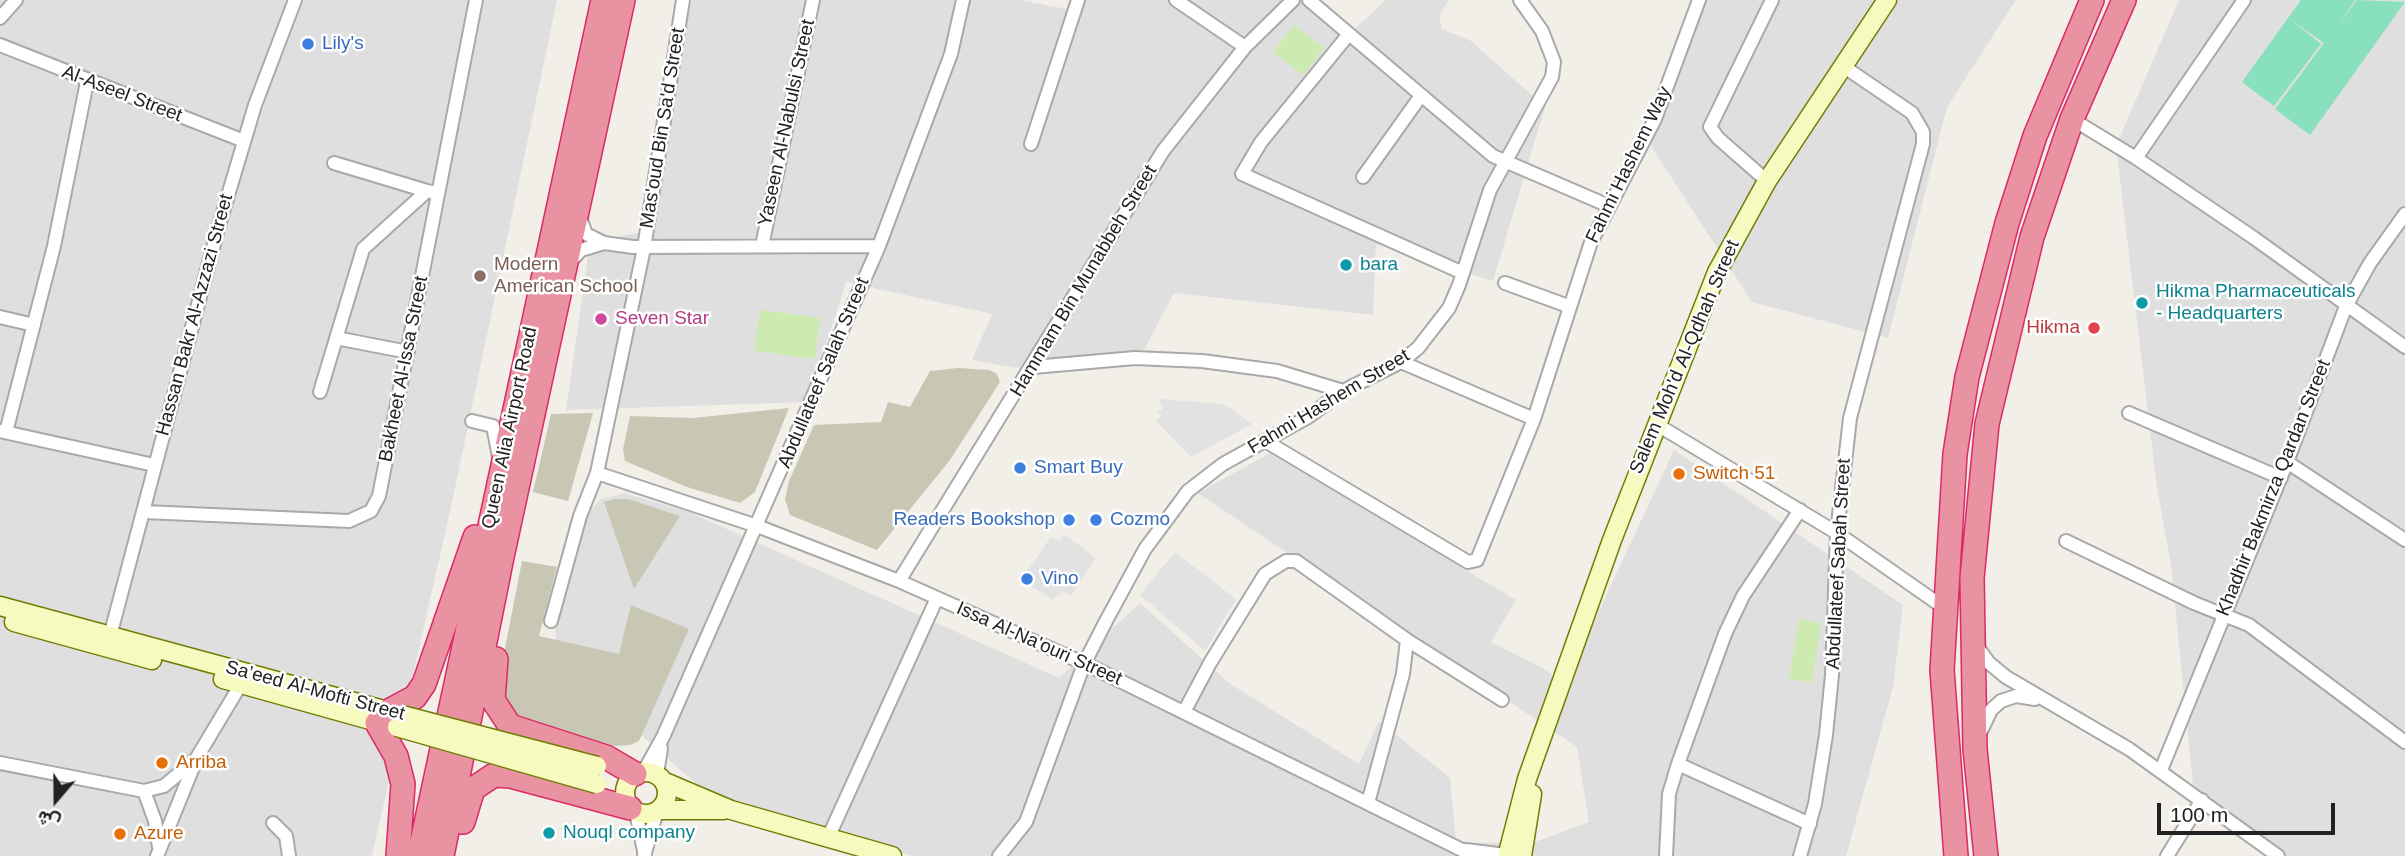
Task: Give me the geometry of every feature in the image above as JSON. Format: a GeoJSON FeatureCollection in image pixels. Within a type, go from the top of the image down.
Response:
{"type":"FeatureCollection","features":[{"type":"Feature","properties":{"kind":"highway","name":"Queen Alia Airport Road"},"geometry":{"type":"LineString","coordinates":[[442,856],[502,509],[499,473],[603,0]]}},
{"type":"Feature","properties":{"kind":"highway","name":"Queen Alia Airport Road"},"geometry":{"type":"LineString","coordinates":[[419,856],[502,509],[566,266],[623,0]]}},
{"type":"Feature","properties":{"kind":"highway"},"geometry":{"type":"LineString","coordinates":[[1986,856],[1975,749],[1973,566],[1987,424],[2032,237],[2072,119],[2124,0]]}},
{"type":"Feature","properties":{"kind":"highway"},"geometry":{"type":"LineString","coordinates":[[1956,856],[1944,721],[1944,607],[1955,454],[1968,377],[2007,223],[2035,136],[2088,1]]}},
{"type":"Feature","properties":{"kind":"highway"},"geometry":{"type":"LineString","coordinates":[[398,856],[403,810],[401,772],[391,719],[415,697],[424,684],[469,550],[502,509]]}},
{"type":"Feature","properties":{"kind":"highway"},"geometry":{"type":"LineString","coordinates":[[502,509],[514,551],[492,683],[496,707],[505,720],[519,731],[606,757],[640,787]]}},
{"type":"Feature","properties":{"kind":"highway"},"geometry":{"type":"LineString","coordinates":[[454,856],[470,794],[478,783],[494,775],[640,787]]}},
{"type":"Feature","properties":{"kind":"street"},"geometry":{"type":"LineString","coordinates":[[0,18],[16,0]]}},
{"type":"Feature","properties":{"kind":"street","name":"Hassan Bakr Al-Azzazi Street"},"geometry":{"type":"LineString","coordinates":[[110,636],[154,465],[244,141],[295,0]]}},
{"type":"Feature","properties":{"kind":"street","name":"Bakheet Al-Issa Street"},"geometry":{"type":"LineString","coordinates":[[144,512],[349,521],[365,516],[379,496],[408,352],[432,192],[476,0]]}},
{"type":"Feature","properties":{"kind":"street","name":"Mas'oud Bin Sa'd Street"},"geometry":{"type":"LineString","coordinates":[[551,621],[580,516],[597,473],[644,248],[683,0]]}},
{"type":"Feature","properties":{"kind":"street","name":"Yaseen Al-Nabulsi Street"},"geometry":{"type":"LineString","coordinates":[[762,246],[813,0]]}},
{"type":"Feature","properties":{"kind":"street","name":"Abdullateef Salah Street"},"geometry":{"type":"LineString","coordinates":[[640,787],[878,246],[951,54],[962,0]]}},
{"type":"Feature","properties":{"kind":"street"},"geometry":{"type":"LineString","coordinates":[[1031,144],[1078,0]]}},
{"type":"Feature","properties":{"kind":"street"},"geometry":{"type":"LineString","coordinates":[[1176,0],[1245,47]]}},
{"type":"Feature","properties":{"kind":"street","name":"Hammam Bin Munabbeh Street"},"geometry":{"type":"LineString","coordinates":[[899,581],[1033,367],[1151,169],[1196,106],[1245,47],[1293,0]]}},
{"type":"Feature","properties":{"kind":"street"},"geometry":{"type":"LineString","coordinates":[[1309,0],[1420,97],[1504,162],[1609,206]]}},
{"type":"Feature","properties":{"kind":"street","name":"Fahmi Hashem Street"},"geometry":{"type":"LineString","coordinates":[[999,856],[1026,822],[1084,664],[1145,549],[1188,491],[1223,464],[1267,442],[1343,391],[1401,362],[1418,348],[1444,316],[1455,297],[1490,190],[1552,77],[1554,62],[1542,31],[1520,0]]}},
{"type":"Feature","properties":{"kind":"street","name":"Fahmi Hashem Way"},"geometry":{"type":"LineString","coordinates":[[1267,442],[1472,562],[1481,555],[1534,419],[1568,306],[1591,242],[1655,119],[1699,0]]}},
{"type":"Feature","properties":{"kind":"street"},"geometry":{"type":"LineString","coordinates":[[1767,181],[1718,138],[1710,127],[1772,0]]}},
{"type":"Feature","properties":{"kind":"street","name":"Salem Moh'd Al-Qdhah Street"},"geometry":{"type":"LineString","coordinates":[[1512,855],[1539,742],[1656,424],[1717,272],[1767,181],[1887,0]]}},
{"type":"Feature","properties":{"kind":"street"},"geometry":{"type":"LineString","coordinates":[[2106,37],[2131,0]]}},
{"type":"Feature","properties":{"kind":"street"},"geometry":{"type":"LineString","coordinates":[[2136,158],[2245,0]]}},
{"type":"Feature","properties":{"kind":"street"},"geometry":{"type":"LineString","coordinates":[[1349,34],[1261,142],[1242,174],[1463,273]]}},
{"type":"Feature","properties":{"kind":"street","name":"Al-Aseel Street"},"geometry":{"type":"LineString","coordinates":[[0,46],[244,141]]}},
{"type":"Feature","properties":{"kind":"street","name":"Abdullateef Sabah Street"},"geometry":{"type":"LineString","coordinates":[[1800,856],[1810,824],[1832,675],[1837,533],[1850,418],[1923,144],[1923,132],[1912,113],[1843,66]]}},
{"type":"Feature","properties":{"kind":"street"},"geometry":{"type":"LineString","coordinates":[[87,82],[57,235],[3,432],[154,465]]}},
{"type":"Feature","properties":{"kind":"street"},"geometry":{"type":"LineString","coordinates":[[1363,177],[1420,97]]}},
{"type":"Feature","properties":{"kind":"street"},"geometry":{"type":"LineString","coordinates":[[2072,119],[2136,158],[2254,238],[2405,347]]}},
{"type":"Feature","properties":{"kind":"street"},"geometry":{"type":"LineString","coordinates":[[334,163],[432,192]]}},
{"type":"Feature","properties":{"kind":"street"},"geometry":{"type":"LineString","coordinates":[[320,392],[365,247],[432,192]]}},
{"type":"Feature","properties":{"kind":"street"},"geometry":{"type":"LineString","coordinates":[[578,212],[586,234],[604,243],[644,248],[878,246]]}},
{"type":"Feature","properties":{"kind":"street","name":"Khadhir Bakmirza Qardan Street"},"geometry":{"type":"LineString","coordinates":[[2161,771],[2281,478],[2346,306],[2370,263],[2405,214]]}},
{"type":"Feature","properties":{"kind":"street"},"geometry":{"type":"LineString","coordinates":[[566,266],[582,250],[604,243]]}},
{"type":"Feature","properties":{"kind":"street"},"geometry":{"type":"LineString","coordinates":[[1505,283],[1568,306]]}},
{"type":"Feature","properties":{"kind":"street"},"geometry":{"type":"LineString","coordinates":[[0,317],[34,325]]}},
{"type":"Feature","properties":{"kind":"street"},"geometry":{"type":"LineString","coordinates":[[336,338],[408,352]]}},
{"type":"Feature","properties":{"kind":"street"},"geometry":{"type":"LineString","coordinates":[[1033,367],[1135,358],[1202,361],[1277,371],[1343,391]]}},
{"type":"Feature","properties":{"kind":"street"},"geometry":{"type":"LineString","coordinates":[[1401,362],[1534,419]]}},
{"type":"Feature","properties":{"kind":"street"},"geometry":{"type":"LineString","coordinates":[[499,473],[493,426],[518,387]]}},
{"type":"Feature","properties":{"kind":"street"},"geometry":{"type":"LineString","coordinates":[[2129,413],[2281,478]]}},
{"type":"Feature","properties":{"kind":"street"},"geometry":{"type":"LineString","coordinates":[[472,421],[493,426]]}},
{"type":"Feature","properties":{"kind":"street"},"geometry":{"type":"LineString","coordinates":[[1656,424],[1837,533],[1944,607]]}},
{"type":"Feature","properties":{"kind":"street"},"geometry":{"type":"LineString","coordinates":[[2287,462],[2405,540]]}},
{"type":"Feature","properties":{"kind":"street","name":"Issa Al-Na'ouri Street"},"geometry":{"type":"LineString","coordinates":[[597,473],[757,526],[899,581],[1084,664],[1470,853],[1512,855]]}},
{"type":"Feature","properties":{"kind":"street"},"geometry":{"type":"LineString","coordinates":[[1666,856],[1669,794],[1725,634],[1742,596],[1800,510]]}},
{"type":"Feature","properties":{"kind":"street"},"geometry":{"type":"LineString","coordinates":[[2066,541],[2194,603],[2225,613],[2265,636],[2405,742]]}},
{"type":"Feature","properties":{"kind":"street"},"geometry":{"type":"LineString","coordinates":[[1184,712],[1244,604],[1265,574],[1286,561],[1306,566],[1406,640],[1502,700]]}},
{"type":"Feature","properties":{"kind":"street"},"geometry":{"type":"LineString","coordinates":[[828,838],[937,598]]}},
{"type":"Feature","properties":{"kind":"street","name":"Sa’eed Al-Mofti Street"},"geometry":{"type":"LineString","coordinates":[[0,606],[391,719],[731,810]]}},
{"type":"Feature","properties":{"kind":"street","name":"Sa’eed Al-Mofti Street"},"geometry":{"type":"LineString","coordinates":[[0,618],[241,684],[391,719]]}},
{"type":"Feature","properties":{"kind":"street"},"geometry":{"type":"LineString","coordinates":[[1368,803],[1403,674],[1406,640]]}},
{"type":"Feature","properties":{"kind":"street"},"geometry":{"type":"LineString","coordinates":[[1973,642],[1996,670],[2042,701],[2098,730],[2161,771],[2278,856]]}},
{"type":"Feature","properties":{"kind":"street"},"geometry":{"type":"LineString","coordinates":[[158,852],[197,759],[241,684]]}},
{"type":"Feature","properties":{"kind":"street"},"geometry":{"type":"LineString","coordinates":[[1975,749],[1985,718],[1997,704],[2015,696],[2042,701]]}},
{"type":"Feature","properties":{"kind":"street"},"geometry":{"type":"LineString","coordinates":[[0,763],[144,791],[170,783],[197,759]]}},
{"type":"Feature","properties":{"kind":"street"},"geometry":{"type":"LineString","coordinates":[[1678,764],[1810,824]]}},
{"type":"Feature","properties":{"kind":"street"},"geometry":{"type":"LineString","coordinates":[[640,787],[658,810]]}},
{"type":"Feature","properties":{"kind":"street"},"geometry":{"type":"LineString","coordinates":[[640,787],[667,797],[658,810],[645,856]]}},
{"type":"Feature","properties":{"kind":"street"},"geometry":{"type":"LineString","coordinates":[[640,787],[645,856]]}},
{"type":"Feature","properties":{"kind":"street"},"geometry":{"type":"LineString","coordinates":[[144,791],[155,821],[158,852]]}},
{"type":"Feature","properties":{"kind":"street"},"geometry":{"type":"LineString","coordinates":[[2167,856],[2202,800]]}},
{"type":"Feature","properties":{"kind":"street"},"geometry":{"type":"LineString","coordinates":[[658,810],[731,810],[892,856]]}},
{"type":"Feature","properties":{"kind":"street"},"geometry":{"type":"LineString","coordinates":[[273,823],[286,836],[289,856]]}},
{"type":"Feature","properties":{"kind":"shaded area"},"geometry":{"type":"Polygon","coordinates":[[[0,0],[557,0],[451,507],[372,856],[0,856],[0,0]]]}},
{"type":"Feature","properties":{"kind":"shaded area"},"geometry":{"type":"Polygon","coordinates":[[[692,0],[1019,0],[1072,10],[1075,0],[1299,0],[1346,37],[1386,0],[1449,0],[1439,15],[1442,29],[1471,41],[1545,107],[1493,281],[1376,244],[1373,315],[1174,293],[1144,350],[1015,368],[972,360],[992,314],[846,282],[808,402],[566,410],[590,242],[642,232],[692,0]]]}},
{"type":"Feature","properties":{"kind":"shaded area"},"geometry":{"type":"Polygon","coordinates":[[[1697,0],[2016,0],[1947,107],[1888,338],[1752,302],[1651,146],[1697,0]]]}},
{"type":"Feature","properties":{"kind":"shaded area"},"geometry":{"type":"Polygon","coordinates":[[[2179,0],[2405,0],[2405,856],[2285,856],[2193,785],[2171,565],[2157,488],[2116,146],[2179,0]]]}},
{"type":"Feature","properties":{"kind":"shaded area"},"geometry":{"type":"Polygon","coordinates":[[[958,368],[989,370],[997,374],[1000,382],[950,460],[877,550],[790,515],[785,499],[789,481],[814,425],[881,422],[888,402],[910,407],[930,371],[958,368]]]}},
{"type":"Feature","properties":{"kind":"shaded area"},"geometry":{"type":"Polygon","coordinates":[[[1159,399],[1224,404],[1252,424],[1191,457],[1156,421],[1161,415],[1157,411],[1163,409],[1159,399]]]}},
{"type":"Feature","properties":{"kind":"shaded area"},"geometry":{"type":"Polygon","coordinates":[[[789,408],[755,492],[740,503],[687,487],[625,461],[623,449],[630,416],[693,418],[789,408]]]}},
{"type":"Feature","properties":{"kind":"shaded area"},"geometry":{"type":"Polygon","coordinates":[[[593,413],[568,501],[533,492],[551,414],[593,413]]]}},
{"type":"Feature","properties":{"kind":"shaded area"},"geometry":{"type":"Polygon","coordinates":[[[1674,450],[1903,605],[1893,687],[1846,856],[913,856],[720,805],[556,659],[555,608],[586,516],[601,499],[624,493],[689,512],[1059,678],[1140,603],[1229,683],[1359,764],[1379,721],[1450,778],[1456,843],[1535,842],[1589,822],[1577,747],[1198,493],[1270,453],[1516,600],[1491,642],[1548,671],[1563,688],[1674,450]]]}},
{"type":"Feature","properties":{"kind":"shaded area"},"geometry":{"type":"Polygon","coordinates":[[[628,499],[680,516],[634,589],[604,502],[628,499]]]}},
{"type":"Feature","properties":{"kind":"shaded area"},"geometry":{"type":"Polygon","coordinates":[[[1064,534],[1096,558],[1071,596],[1063,591],[1052,600],[1021,579],[1051,537],[1059,541],[1064,534]]]}},
{"type":"Feature","properties":{"kind":"shaded area"},"geometry":{"type":"Polygon","coordinates":[[[1175,552],[1236,599],[1205,651],[1140,595],[1175,552]]]}},
{"type":"Feature","properties":{"kind":"shaded area"},"geometry":{"type":"Polygon","coordinates":[[[522,561],[557,567],[539,636],[619,654],[631,605],[689,629],[639,741],[630,745],[614,746],[524,723],[502,698],[499,679],[522,561]]]}},
{"type":"Feature","properties":{"kind":"green space"},"geometry":{"type":"Polygon","coordinates":[[[2301,0],[2355,0],[2339,24],[2357,0],[2405,2],[2310,135],[2275,109],[2324,43],[2291,20],[2321,44],[2274,106],[2242,82],[2301,0]]]}},
{"type":"Feature","properties":{"kind":"green space"},"geometry":{"type":"Polygon","coordinates":[[[1294,25],[1324,48],[1303,75],[1273,52],[1294,25]]]}},
{"type":"Feature","properties":{"kind":"green space"},"geometry":{"type":"Polygon","coordinates":[[[760,310],[820,318],[815,359],[754,351],[760,310]]]}},
{"type":"Feature","properties":{"kind":"green space"},"geometry":{"type":"Polygon","coordinates":[[[1799,619],[1821,623],[1812,682],[1789,679],[1799,619]]]}},
{"type":"Feature","properties":{"kind":"place","name":"Lily's"},"geometry":{"type":"Point","coordinates":[308,44]}},
{"type":"Feature","properties":{"kind":"place","name":"bara"},"geometry":{"type":"Point","coordinates":[1346,265]}},
{"type":"Feature","properties":{"kind":"place","name":"Modern American School"},"geometry":{"type":"Point","coordinates":[480,276]}},
{"type":"Feature","properties":{"kind":"place","name":"Hikma Pharmaceuticals - Headquarters"},"geometry":{"type":"Point","coordinates":[2142,303]}},
{"type":"Feature","properties":{"kind":"place","name":"Seven Star"},"geometry":{"type":"Point","coordinates":[601,319]}},
{"type":"Feature","properties":{"kind":"place","name":"Hikma"},"geometry":{"type":"Point","coordinates":[2094,328]}},
{"type":"Feature","properties":{"kind":"place","name":"Smart Buy"},"geometry":{"type":"Point","coordinates":[1020,468]}},
{"type":"Feature","properties":{"kind":"place","name":"Switch 51"},"geometry":{"type":"Point","coordinates":[1679,474]}},
{"type":"Feature","properties":{"kind":"place","name":"Readers Bookshop"},"geometry":{"type":"Point","coordinates":[1069,520]}},
{"type":"Feature","properties":{"kind":"place","name":"Cozmo"},"geometry":{"type":"Point","coordinates":[1096,520]}},
{"type":"Feature","properties":{"kind":"place","name":"Vino"},"geometry":{"type":"Point","coordinates":[1027,579]}},
{"type":"Feature","properties":{"kind":"place","name":"Arriba"},"geometry":{"type":"Point","coordinates":[162,763]}},
{"type":"Feature","properties":{"kind":"place","name":"Nouql company"},"geometry":{"type":"Point","coordinates":[549,833]}},
{"type":"Feature","properties":{"kind":"place","name":"Azure"},"geometry":{"type":"Point","coordinates":[120,834]}}]}
